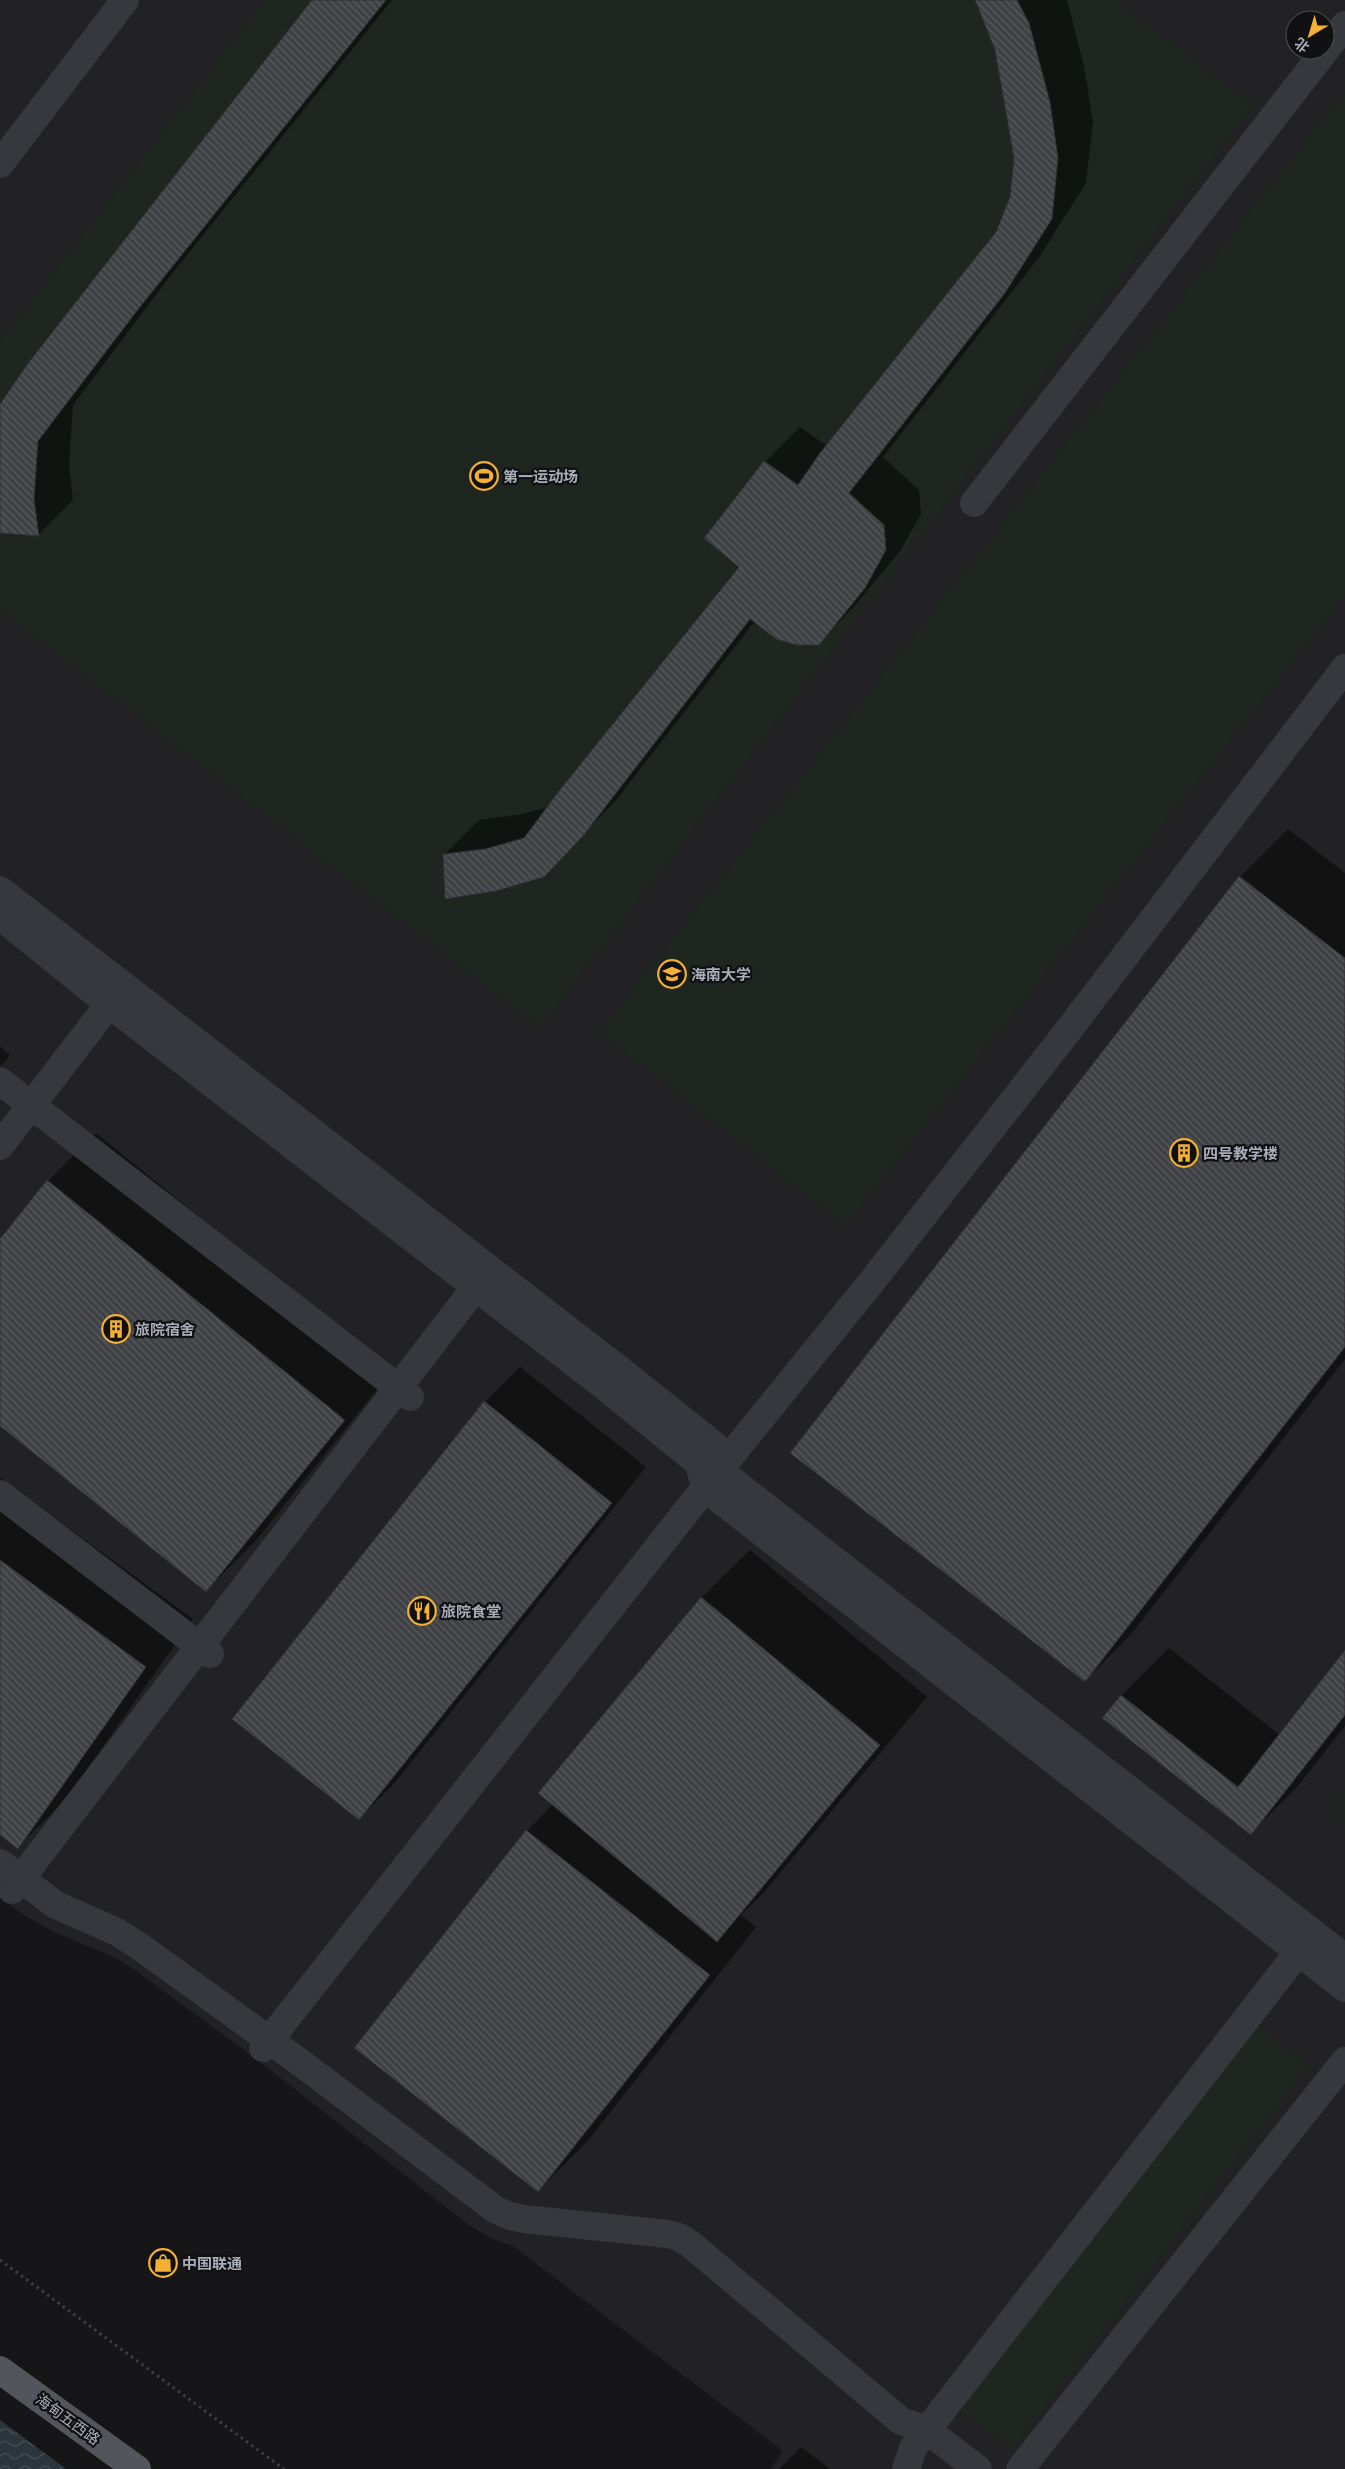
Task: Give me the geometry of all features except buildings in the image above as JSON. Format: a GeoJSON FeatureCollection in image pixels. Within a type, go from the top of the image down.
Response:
{"type":"FeatureCollection","features":[{"type":"Feature","properties":{"kind":"main road","name":"海甸五西路"},"geometry":{"type":"LineString","coordinates":[[0,2370],[137,2469]]}},
{"type":"Feature","properties":{"kind":"street"},"geometry":{"type":"LineString","coordinates":[[0,139],[106,0]]}},
{"type":"Feature","properties":{"kind":"street"},"geometry":{"type":"LineString","coordinates":[[0,164],[125,0]]}},
{"type":"Feature","properties":{"kind":"street"},"geometry":{"type":"LineString","coordinates":[[974,504],[1345,24]]}},
{"type":"Feature","properties":{"kind":"street"},"geometry":{"type":"LineString","coordinates":[[273,2049],[718,1483],[1345,668]]}},
{"type":"Feature","properties":{"kind":"street"},"geometry":{"type":"LineString","coordinates":[[718,1483],[965,1186],[1345,698]]}},
{"type":"Feature","properties":{"kind":"street"},"geometry":{"type":"LineString","coordinates":[[0,890],[111,991]]}},
{"type":"Feature","properties":{"kind":"street"},"geometry":{"type":"LineString","coordinates":[[0,916],[111,991],[490,1281],[714,1445],[718,1483],[1305,1943],[1345,1988]]}},
{"type":"Feature","properties":{"kind":"street"},"geometry":{"type":"LineString","coordinates":[[0,1146],[14,1110],[111,991]]}},
{"type":"Feature","properties":{"kind":"street"},"geometry":{"type":"LineString","coordinates":[[0,1081],[14,1110],[398,1400]]}},
{"type":"Feature","properties":{"kind":"street"},"geometry":{"type":"LineString","coordinates":[[490,1281],[200,1656],[15,1883],[56,1905],[117,1932],[139,1946],[273,2049],[496,2210],[510,2216],[679,2237],[717,2265],[901,2420],[927,2430],[978,2469]]}},
{"type":"Feature","properties":{"kind":"street"},"geometry":{"type":"LineString","coordinates":[[0,1494],[200,1656]]}},
{"type":"Feature","properties":{"kind":"street"},"geometry":{"type":"LineString","coordinates":[[0,1511],[200,1656]]}},
{"type":"Feature","properties":{"kind":"street"},"geometry":{"type":"LineString","coordinates":[[1305,1943],[1345,1958]]}},
{"type":"Feature","properties":{"kind":"street"},"geometry":{"type":"LineString","coordinates":[[906,2469],[913,2448],[1305,1943]]}},
{"type":"Feature","properties":{"kind":"street"},"geometry":{"type":"LineString","coordinates":[[1020,2469],[1345,2061]]}},
{"type":"Feature","properties":{"kind":"path"},"geometry":{"type":"LineString","coordinates":[[0,2260],[284,2469]]}},
{"type":"Feature","properties":{"kind":"shaded area","name":"海南大学"},"geometry":{"type":"Polygon","coordinates":[[[0,0],[1345,0],[1345,2469],[770,2469],[783,2451],[514,2247],[491,2238],[470,2226],[256,2059],[132,1968],[116,1958],[56,1933],[24,1915],[0,1898],[0,0]]]}},
{"type":"Feature","properties":{"kind":"shaded area","name":"第一运动场"},"geometry":{"type":"Polygon","coordinates":[[[264,0],[1116,0],[1254,106],[540,1028],[0,610],[0,341],[264,0]]]}},
{"type":"Feature","properties":{"kind":"shaded area"},"geometry":{"type":"Polygon","coordinates":[[[1345,91],[1345,596],[845,1226],[599,1032],[1345,91]]]}},
{"type":"Feature","properties":{"kind":"shaded area"},"geometry":{"type":"Polygon","coordinates":[[[1345,1784],[1345,1836],[1337,1809],[1345,1784]]]}},
{"type":"Feature","properties":{"kind":"shaded area"},"geometry":{"type":"Polygon","coordinates":[[[1252,2021],[1309,2065],[1012,2450],[955,2407],[1252,2021]]]}},
{"type":"Feature","properties":{"kind":"water"},"geometry":{"type":"Polygon","coordinates":[[[0,2420],[66,2469],[0,2469],[0,2420]]]}},
{"type":"Feature","properties":{"kind":"place","name":"第一运动场"},"geometry":{"type":"Point","coordinates":[484,476]}},
{"type":"Feature","properties":{"kind":"place","name":"海南大学"},"geometry":{"type":"Point","coordinates":[672,974]}},
{"type":"Feature","properties":{"kind":"place","name":"四号教学楼"},"geometry":{"type":"Point","coordinates":[1184,1153]}},
{"type":"Feature","properties":{"kind":"place","name":"旅院宿舍"},"geometry":{"type":"Point","coordinates":[116,1329]}},
{"type":"Feature","properties":{"kind":"place","name":"旅院食堂"},"geometry":{"type":"Point","coordinates":[422,1611]}},
{"type":"Feature","properties":{"kind":"place","name":"中国联通"},"geometry":{"type":"Point","coordinates":[163,2263]}}]}
